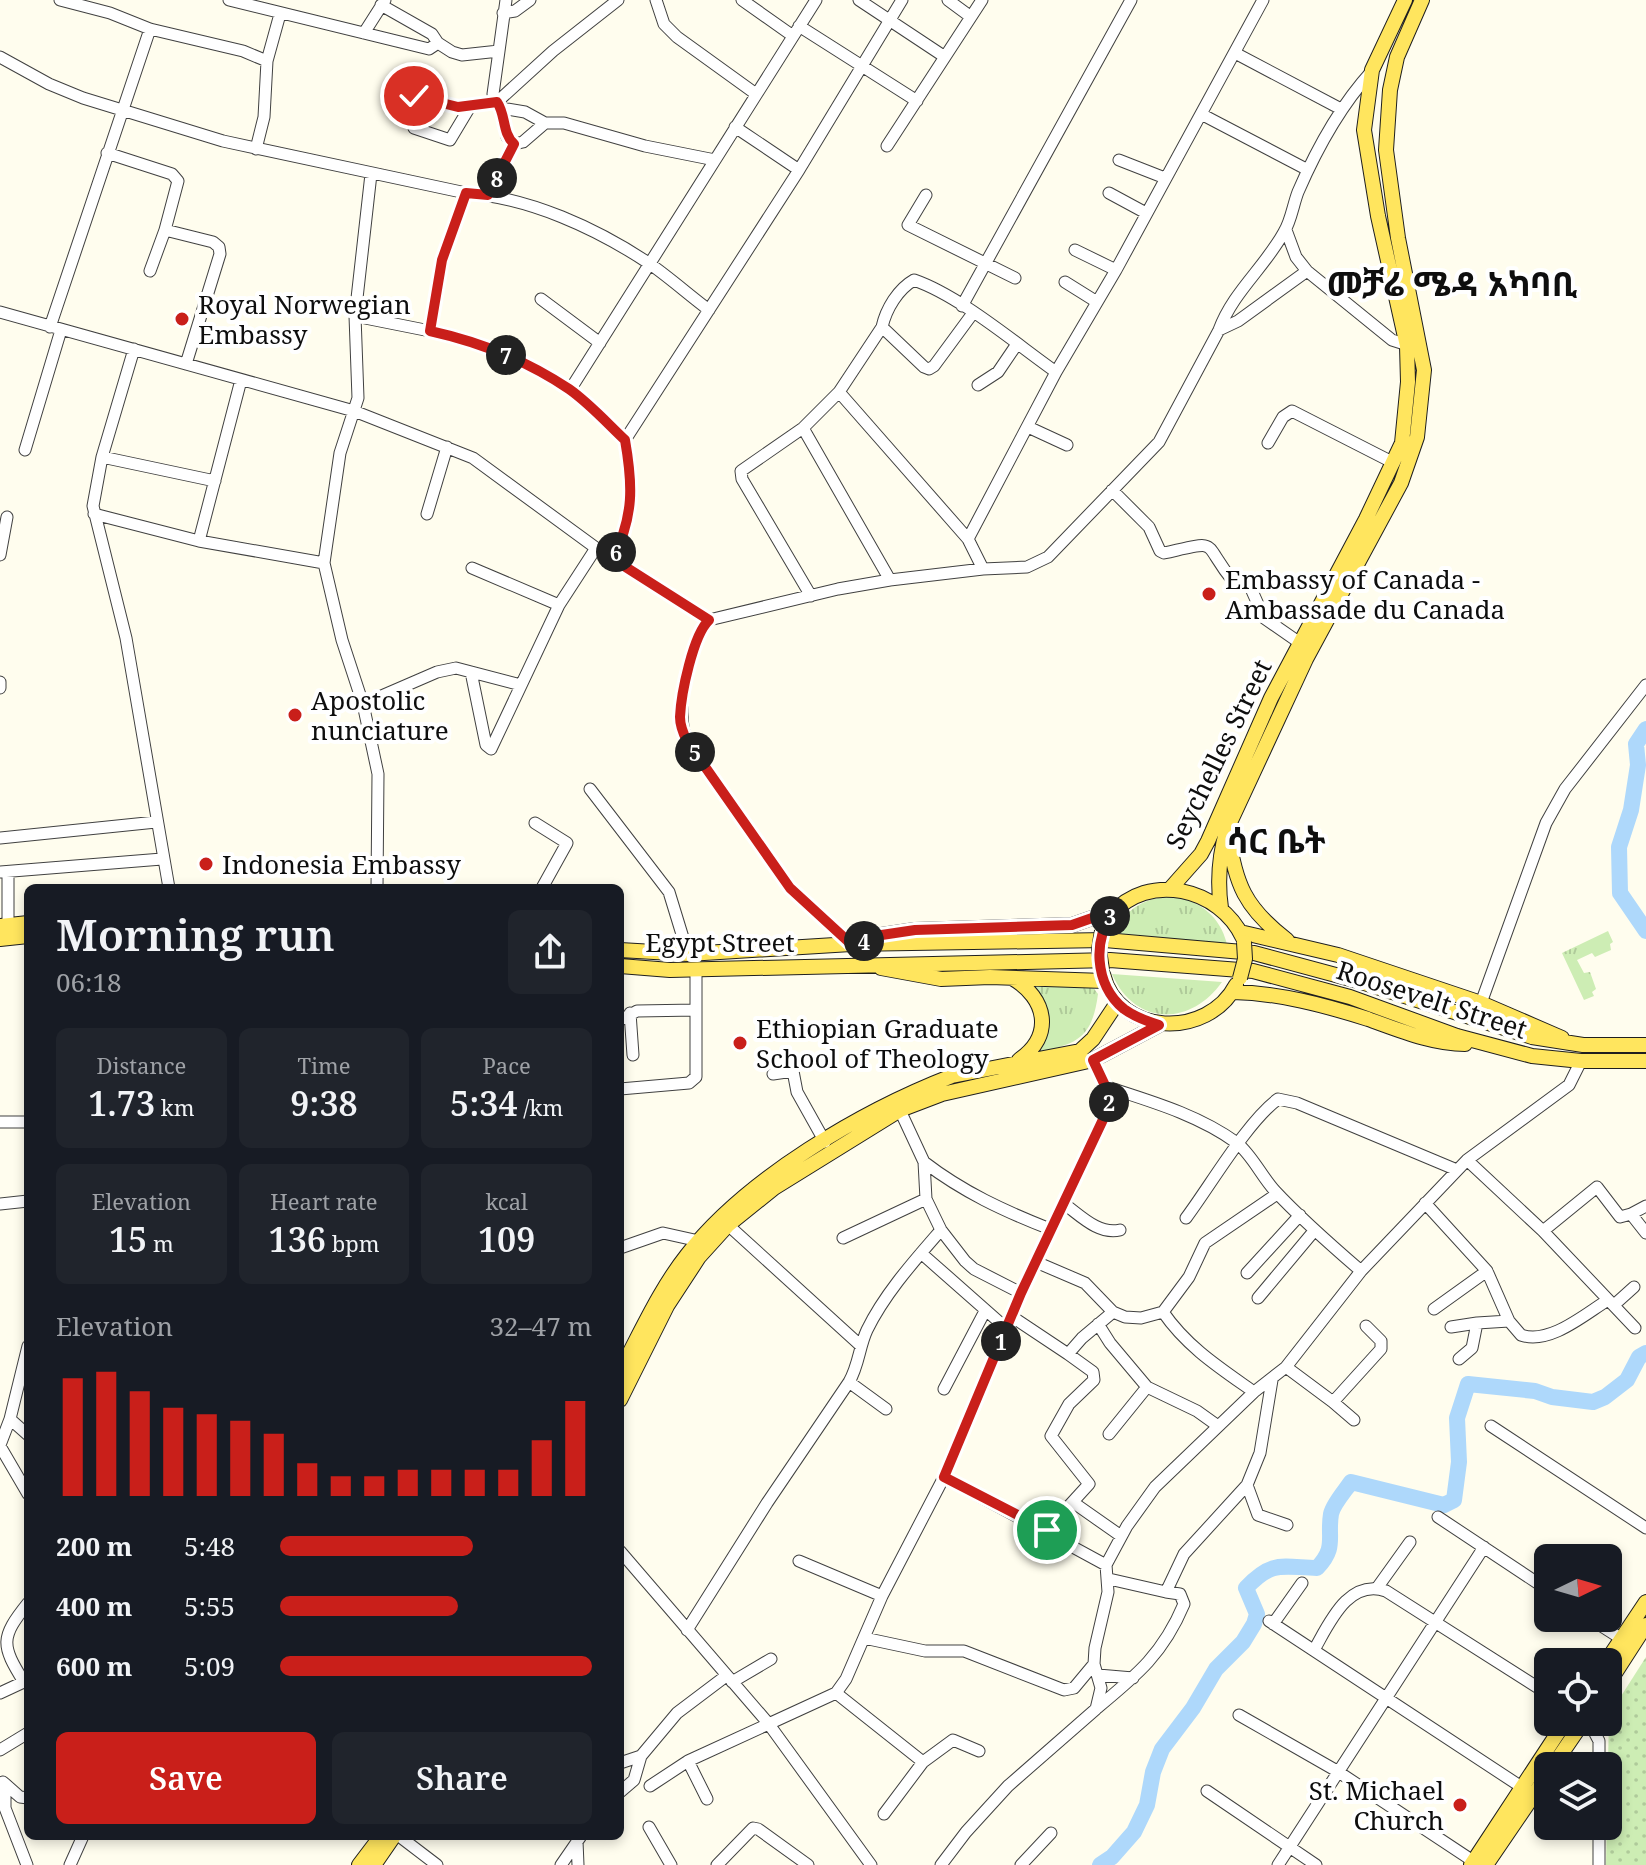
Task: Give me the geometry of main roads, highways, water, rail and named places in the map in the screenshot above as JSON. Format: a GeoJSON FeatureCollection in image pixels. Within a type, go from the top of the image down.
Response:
{"type":"FeatureCollection","features":[{"type":"Feature","properties":{"kind":"main road","name":"Seychelles Street"},"geometry":{"type":"LineString","coordinates":[[1221,908],[1217,876],[1227,829],[1306,659],[1401,483],[1411,457],[1422,407],[1424,370],[1414,347],[1366,154],[1366,111],[1372,70],[1405,0]]}},
{"type":"Feature","properties":{"kind":"main road","name":"Seychelles Street"},"geometry":{"type":"LineString","coordinates":[[1170,889],[1201,854],[1208,841],[1242,760],[1402,443],[1414,347],[1386,150],[1390,90],[1397,57],[1422,0]]}},
{"type":"Feature","properties":{"kind":"main road"},"geometry":{"type":"LineString","coordinates":[[1227,829],[1233,867],[1249,905],[1266,924],[1290,942]]}},
{"type":"Feature","properties":{"kind":"main road"},"geometry":{"type":"LineString","coordinates":[[624,1364],[684,1258],[730,1208],[898,1105],[1093,1060],[1159,1025],[1208,1012],[1233,992],[1246,974],[1246,943],[1221,908],[1189,891],[1170,889],[1149,892],[1115,910],[1072,925],[915,930],[875,936],[853,944]]}},
{"type":"Feature","properties":{"kind":"main road"},"geometry":{"type":"LineString","coordinates":[[1115,910],[1105,921],[1102,931],[1099,950],[1103,976],[1117,1003],[1138,1018],[1159,1025]]}},
{"type":"Feature","properties":{"kind":"main road"},"geometry":{"type":"LineString","coordinates":[[4,925],[24,923]]}},
{"type":"Feature","properties":{"kind":"main road"},"geometry":{"type":"LineString","coordinates":[[0,939],[24,936]]}},
{"type":"Feature","properties":{"kind":"main road","name":"Egypt Street"},"geometry":{"type":"LineString","coordinates":[[624,950],[688,954],[853,944],[1105,940],[1246,943]]}},
{"type":"Feature","properties":{"kind":"main road"},"geometry":{"type":"LineString","coordinates":[[1246,943],[1290,942],[1338,955],[1481,1003],[1554,1033],[1570,1043]]}},
{"type":"Feature","properties":{"kind":"main road","name":"Roosevelt Street"},"geometry":{"type":"LineString","coordinates":[[1246,943],[1502,1029],[1570,1043],[1646,1045]]}},
{"type":"Feature","properties":{"kind":"main road","name":"Egypt Street"},"geometry":{"type":"LineString","coordinates":[[624,966],[696,970],[1110,960],[1246,974]]}},
{"type":"Feature","properties":{"kind":"main road"},"geometry":{"type":"LineString","coordinates":[[869,964],[921,978],[1103,976]]}},
{"type":"Feature","properties":{"kind":"main road","name":"Roosevelt Street"},"geometry":{"type":"LineString","coordinates":[[1246,974],[1350,997],[1482,1043],[1532,1056],[1581,1061],[1646,1061]]}},
{"type":"Feature","properties":{"kind":"main road"},"geometry":{"type":"LineString","coordinates":[[1011,978],[1032,994],[1040,1005],[1042,1015],[1041,1032],[1033,1048],[1015,1062]]}},
{"type":"Feature","properties":{"kind":"main road"},"geometry":{"type":"LineString","coordinates":[[1233,992],[1277,995],[1429,1039],[1456,1044],[1482,1043]]}},
{"type":"Feature","properties":{"kind":"main road"},"geometry":{"type":"LineString","coordinates":[[624,1392],[681,1283],[710,1243],[770,1184],[825,1142],[952,1076],[1080,1051],[1093,1039],[1117,1003]]}},
{"type":"Feature","properties":{"kind":"main road"},"geometry":{"type":"LineString","coordinates":[[1616,1648],[1646,1602]]}},
{"type":"Feature","properties":{"kind":"main road"},"geometry":{"type":"LineString","coordinates":[[1622,1662],[1646,1625]]}},
{"type":"Feature","properties":{"kind":"main road"},"geometry":{"type":"LineString","coordinates":[[1477,1864],[1556,1736]]}},
{"type":"Feature","properties":{"kind":"main road"},"geometry":{"type":"LineString","coordinates":[[1477,1864],[1534,1792]]}},
{"type":"Feature","properties":{"kind":"main road"},"geometry":{"type":"LineString","coordinates":[[359,1865],[378,1840]]}},
{"type":"Feature","properties":{"kind":"main road"},"geometry":{"type":"LineString","coordinates":[[374,1865],[393,1840]]}},
{"type":"Feature","properties":{"kind":"waterway"},"geometry":{"type":"LineString","coordinates":[[1646,729],[1636,744],[1638,765],[1631,810],[1619,847],[1620,893],[1646,931]]}},
{"type":"Feature","properties":{"kind":"waterway"},"geometry":{"type":"LineString","coordinates":[[1100,1865],[1112,1857],[1134,1832],[1147,1805],[1153,1772],[1162,1749],[1193,1708],[1216,1669],[1243,1642],[1254,1624],[1257,1614],[1246,1588],[1263,1573],[1278,1567],[1317,1568],[1329,1548],[1332,1510],[1351,1482],[1444,1505],[1454,1500],[1459,1462],[1457,1418],[1468,1384],[1535,1391],[1552,1397],[1593,1402],[1627,1380],[1639,1357],[1646,1353]]}},
{"type":"Feature","properties":{"kind":"place","name":"Royal Norwegian Embassy"},"geometry":{"type":"Point","coordinates":[182,319]}},
{"type":"Feature","properties":{"kind":"place","name":"Embassy of Canada - Ambassade du Canada"},"geometry":{"type":"Point","coordinates":[1209,594]}},
{"type":"Feature","properties":{"kind":"place","name":"Apostolic nunciature"},"geometry":{"type":"Point","coordinates":[295,715]}},
{"type":"Feature","properties":{"kind":"place","name":"Indonesia Embassy"},"geometry":{"type":"Point","coordinates":[206,864]}},
{"type":"Feature","properties":{"kind":"place","name":"Ethiopian Graduate School of Theology"},"geometry":{"type":"Point","coordinates":[740,1043]}},
{"type":"Feature","properties":{"kind":"place","name":"St. Michael Church"},"geometry":{"type":"Point","coordinates":[1460,1805]}},
{"type":"Feature","properties":{"kind":"district","name":"መቻሬ ሜዳ አካባቢ"},"geometry":{"type":"Point","coordinates":[1452,283]}},
{"type":"Feature","properties":{"kind":"district","name":"ሳር ቤት"},"geometry":{"type":"Point","coordinates":[1276,840]}}]}
